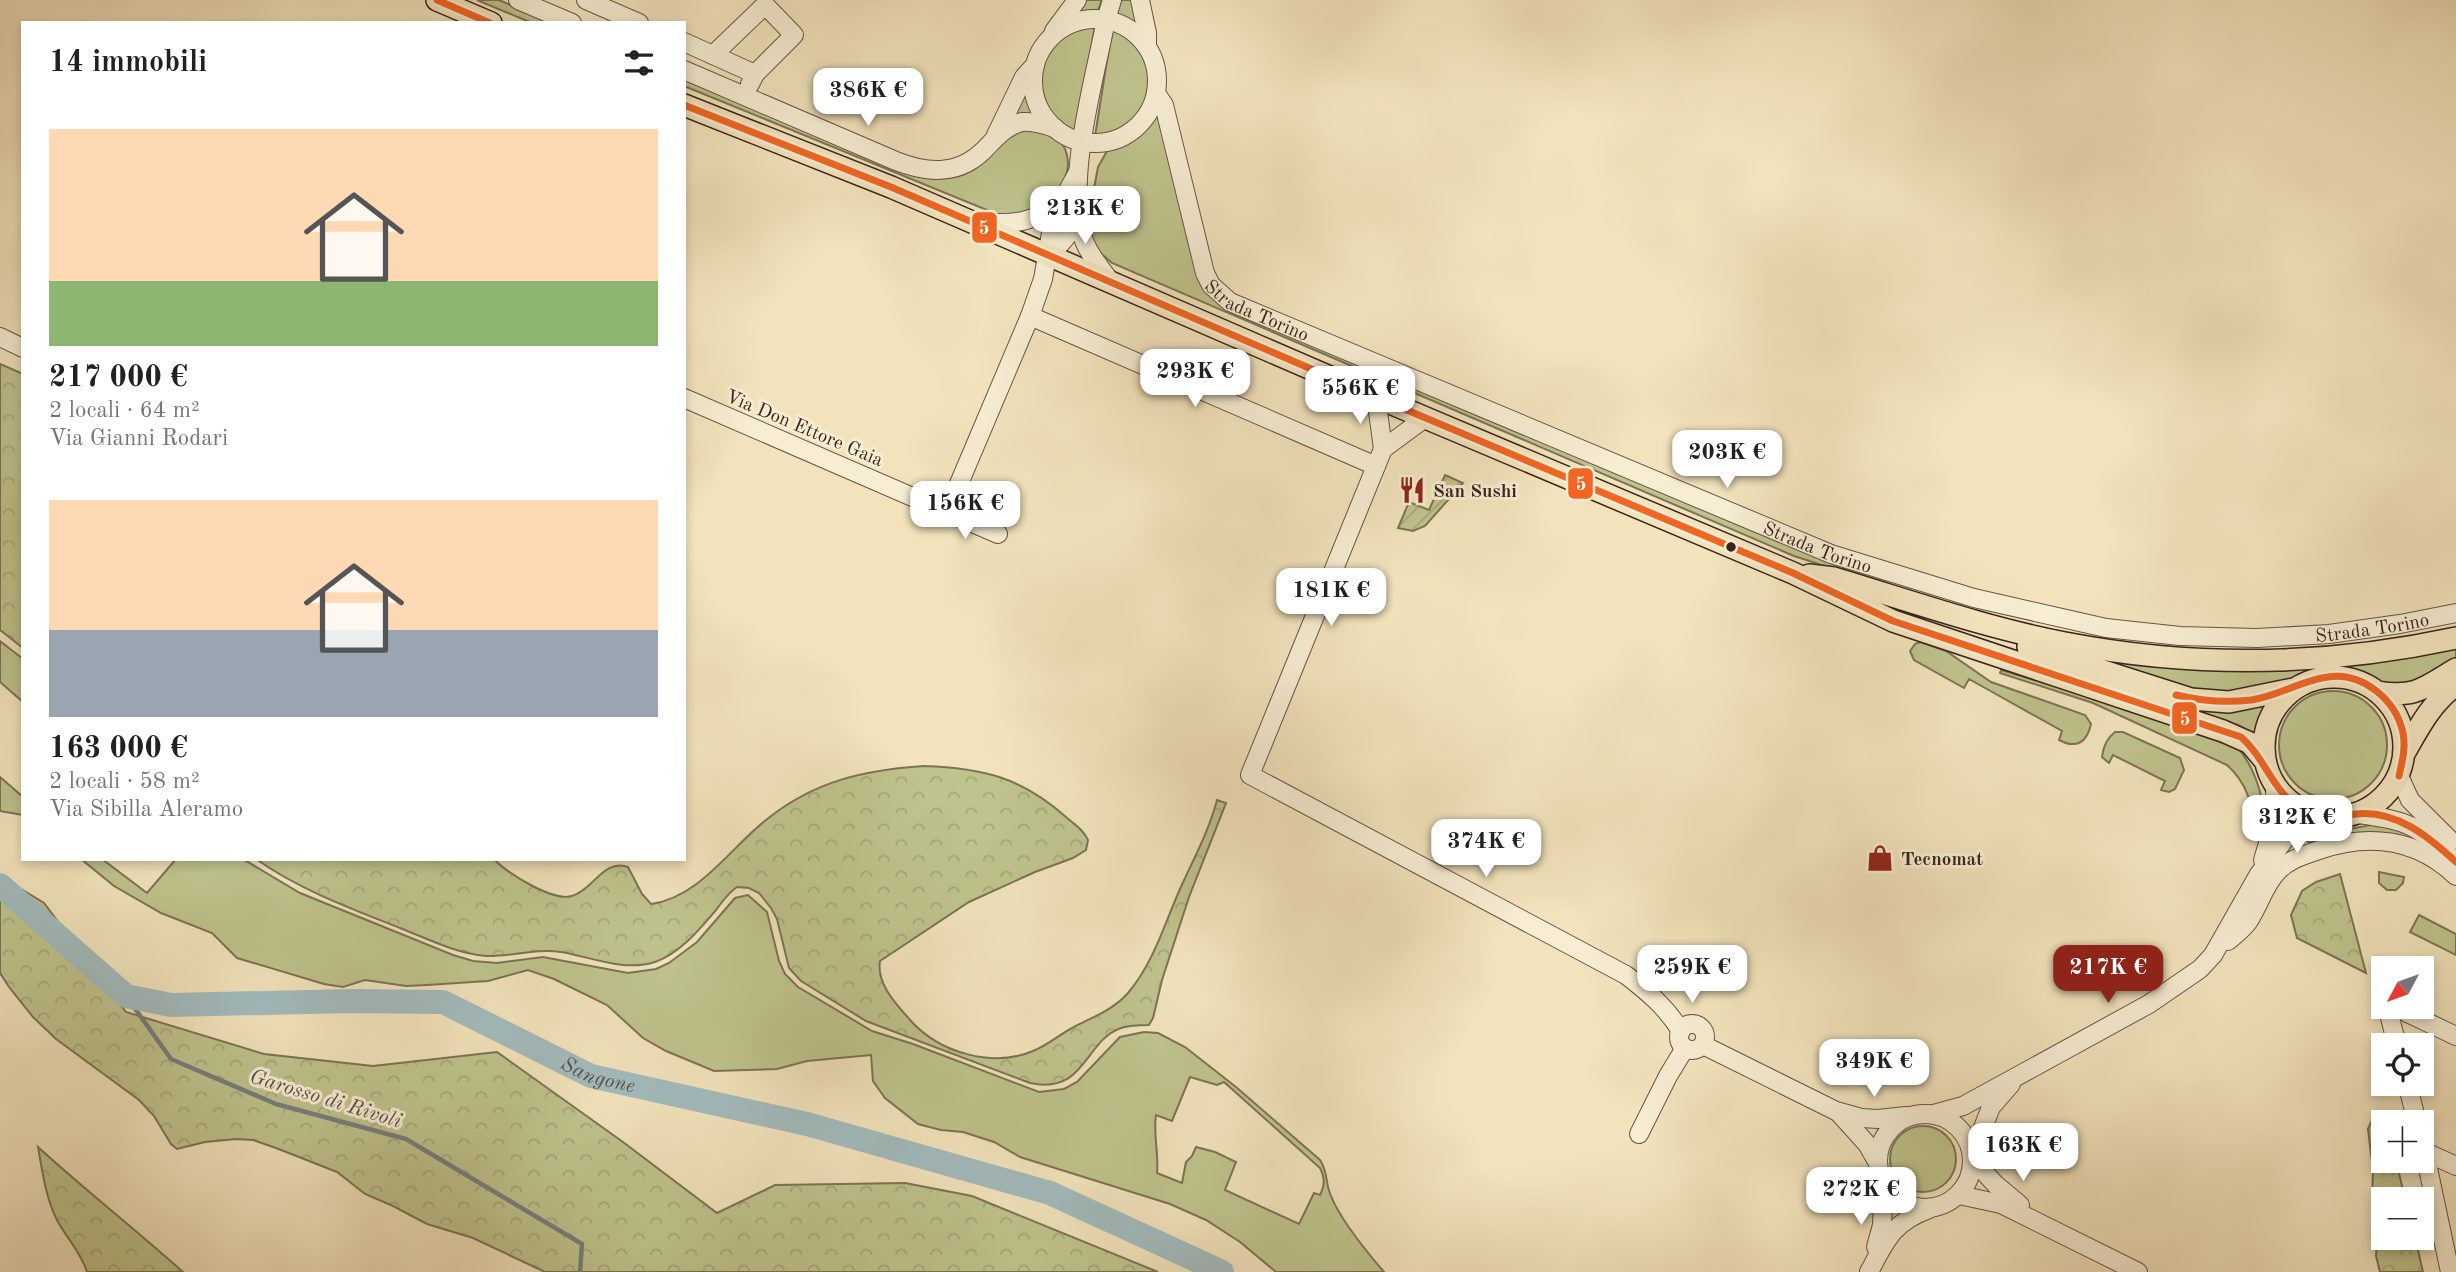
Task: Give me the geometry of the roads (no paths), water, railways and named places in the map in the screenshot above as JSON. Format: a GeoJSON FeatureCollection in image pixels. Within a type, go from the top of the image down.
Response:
{"type":"FeatureCollection","features":[{"type":"Feature","properties":{"kind":"main road"},"geometry":{"type":"LineString","coordinates":[[437,0],[486,21]]}},
{"type":"Feature","properties":{"kind":"main road","name":"Strada Torino"},"geometry":{"type":"LineString","coordinates":[[686,106],[1049,254],[1376,397],[1793,573],[1893,621],[2241,737],[2250,743],[2265,761]]}},
{"type":"Feature","properties":{"kind":"main road"},"geometry":{"type":"LineString","coordinates":[[1793,573],[1834,578],[1999,628],[2064,643],[2181,659],[2256,662],[2329,658],[2400,649],[2456,638]]}},
{"type":"Feature","properties":{"kind":"main road","name":"Strada Torino"},"geometry":{"type":"LineString","coordinates":[[1793,573],[2191,699],[2229,702],[2293,689]]}},
{"type":"Feature","properties":{"kind":"main road"},"geometry":{"type":"LineString","coordinates":[[2456,669],[2418,692],[2399,695],[2378,692],[2355,680],[2339,677],[2314,680],[2293,689],[2278,704],[2267,724],[2263,744],[2265,761],[2275,786],[2298,808],[2317,816],[2341,818],[2358,814],[2383,799],[2399,776],[2405,752],[2430,710],[2439,698],[2456,685]]}},
{"type":"Feature","properties":{"kind":"main road"},"geometry":{"type":"LineString","coordinates":[[2378,692],[2396,714],[2403,734],[2405,752]]}},
{"type":"Feature","properties":{"kind":"street"},"geometry":{"type":"LineString","coordinates":[[518,0],[567,21]]}},
{"type":"Feature","properties":{"kind":"street"},"geometry":{"type":"LineString","coordinates":[[586,0],[634,21]]}},
{"type":"Feature","properties":{"kind":"street"},"geometry":{"type":"LineString","coordinates":[[1077,0],[1063,16],[1040,52],[1035,65],[1034,93],[1044,115],[1055,128],[1068,137],[1083,142],[1103,142],[1126,134],[1145,117],[1156,93]]}},
{"type":"Feature","properties":{"kind":"street"},"geometry":{"type":"LineString","coordinates":[[1110,281],[1082,233],[1078,172],[1112,0]]}},
{"type":"Feature","properties":{"kind":"street"},"geometry":{"type":"LineString","coordinates":[[1140,0],[1147,47]]}},
{"type":"Feature","properties":{"kind":"street"},"geometry":{"type":"LineString","coordinates":[[713,55],[765,5],[794,35],[755,74],[745,96]]}},
{"type":"Feature","properties":{"kind":"street"},"geometry":{"type":"LineString","coordinates":[[1050,38],[1074,23],[1106,20],[1128,29],[1147,47]]}},
{"type":"Feature","properties":{"kind":"street"},"geometry":{"type":"LineString","coordinates":[[686,66],[690,45],[755,74]]}},
{"type":"Feature","properties":{"kind":"street","name":"Strada Torino"},"geometry":{"type":"LineString","coordinates":[[1147,47],[1154,62],[1156,93],[1164,105],[1201,261],[1211,285],[1230,302],[1831,554],[1974,598],[2106,628],[2180,636],[2257,638],[2329,634],[2456,613]]}},
{"type":"Feature","properties":{"kind":"street"},"geometry":{"type":"LineString","coordinates":[[686,71],[896,161],[929,171],[959,167],[982,152],[994,138],[1024,77],[1035,65]]}},
{"type":"Feature","properties":{"kind":"street"},"geometry":{"type":"LineString","coordinates":[[994,138],[1023,122],[1055,128]]}},
{"type":"Feature","properties":{"kind":"street"},"geometry":{"type":"LineString","coordinates":[[947,512],[1030,316],[1049,254],[1050,230],[1061,202],[1078,172]]}},
{"type":"Feature","properties":{"kind":"street"},"geometry":{"type":"LineString","coordinates":[[970,221],[1021,223],[1036,218],[1061,202]]}},
{"type":"Feature","properties":{"kind":"street"},"geometry":{"type":"LineString","coordinates":[[1049,254],[1065,241],[1080,211]]}},
{"type":"Feature","properties":{"kind":"street"},"geometry":{"type":"LineString","coordinates":[[1030,316],[1376,466]]}},
{"type":"Feature","properties":{"kind":"street"},"geometry":{"type":"LineString","coordinates":[[0,337],[21,347]]}},
{"type":"Feature","properties":{"kind":"street"},"geometry":{"type":"LineString","coordinates":[[1376,397],[1383,449],[1250,775],[1626,975],[1666,1009],[1690,1041],[1836,1111],[1861,1118],[1878,1119],[1934,1114],[1963,1106],[2149,1004],[2185,981],[2247,924],[2270,882],[2284,865],[2328,847],[2374,841],[2403,845],[2441,861],[2456,876]]}},
{"type":"Feature","properties":{"kind":"street","name":"Via Don Ettore Gaia"},"geometry":{"type":"LineString","coordinates":[[686,399],[998,534]]}},
{"type":"Feature","properties":{"kind":"street"},"geometry":{"type":"LineString","coordinates":[[1383,449],[1425,418]]}},
{"type":"Feature","properties":{"kind":"street"},"geometry":{"type":"LineString","coordinates":[[2399,776],[2410,800],[2456,846]]}},
{"type":"Feature","properties":{"kind":"street"},"geometry":{"type":"LineString","coordinates":[[2259,874],[2274,827],[2275,786]]}},
{"type":"Feature","properties":{"kind":"street"},"geometry":{"type":"LineString","coordinates":[[2358,814],[2392,818],[2416,827],[2456,862]]}},
{"type":"Feature","properties":{"kind":"street"},"geometry":{"type":"LineString","coordinates":[[2213,955],[2259,874],[2288,835],[2317,816]]}},
{"type":"Feature","properties":{"kind":"street"},"geometry":{"type":"LineString","coordinates":[[2420,1019],[2456,1036]]}},
{"type":"Feature","properties":{"kind":"street"},"geometry":{"type":"LineString","coordinates":[[1639,1134],[1668,1076],[1690,1041]]}},
{"type":"Feature","properties":{"kind":"street"},"geometry":{"type":"LineString","coordinates":[[1868,1272],[1889,1235],[1898,1225],[1910,1216],[1946,1204],[1959,1195],[1968,1182],[1973,1158],[1991,1107],[2020,1075]]}},
{"type":"Feature","properties":{"kind":"street"},"geometry":{"type":"LineString","coordinates":[[1836,1111],[1867,1144],[1878,1163],[1884,1185],[1882,1224],[1868,1272]]}},
{"type":"Feature","properties":{"kind":"street"},"geometry":{"type":"LineString","coordinates":[[1934,1114],[1948,1119],[1961,1131],[1973,1158],[2011,1199],[2051,1228]]}},
{"type":"Feature","properties":{"kind":"street"},"geometry":{"type":"LineString","coordinates":[[1878,1163],[1884,1137],[1891,1128],[1909,1116]]}},
{"type":"Feature","properties":{"kind":"street"},"geometry":{"type":"LineString","coordinates":[[2434,1153],[2456,1166]]}},
{"type":"Feature","properties":{"kind":"street"},"geometry":{"type":"LineString","coordinates":[[2429,1173],[2451,1272]]}},
{"type":"Feature","properties":{"kind":"street"},"geometry":{"type":"LineString","coordinates":[[1884,1185],[1892,1196],[1903,1203],[1916,1208],[1932,1208]]}},
{"type":"Feature","properties":{"kind":"street"},"geometry":{"type":"LineString","coordinates":[[1959,1195],[2001,1204],[2138,1272]]}},
{"type":"Feature","properties":{"kind":"waterway","name":"Sangone"},"geometry":{"type":"LineString","coordinates":[[0,885],[126,996],[171,1005],[443,1002],[591,1076],[807,1124],[1050,1193],[1222,1272]]}},
{"type":"Feature","properties":{"kind":"waterway","name":"Garosso di Rivoli"},"geometry":{"type":"LineString","coordinates":[[126,996],[171,1059],[276,1104],[406,1139],[582,1244],[580,1272]]}},
{"type":"Feature","properties":{"kind":"place","name":"San Sushi"},"geometry":{"type":"Point","coordinates":[1412,490]}},
{"type":"Feature","properties":{"kind":"place","name":"Tecnomat"},"geometry":{"type":"Point","coordinates":[1880,858]}}]}
